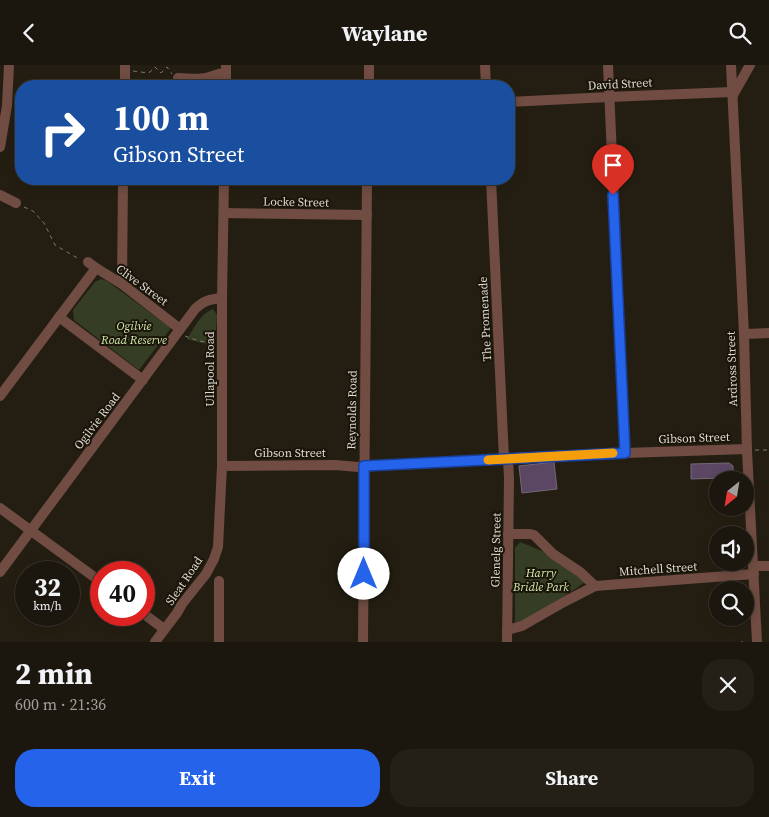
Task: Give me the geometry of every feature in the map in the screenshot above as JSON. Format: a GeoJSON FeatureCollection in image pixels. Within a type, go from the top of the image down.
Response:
{"type":"FeatureCollection","features":[{"type":"Feature","properties":{"kind":"street"},"geometry":{"type":"LineString","coordinates":[[0,147],[7,106],[9,65]]}},
{"type":"Feature","properties":{"kind":"street"},"geometry":{"type":"LineString","coordinates":[[368,80],[369,65]]}},
{"type":"Feature","properties":{"kind":"street"},"geometry":{"type":"LineString","coordinates":[[485,65],[486,80]]}},
{"type":"Feature","properties":{"kind":"street"},"geometry":{"type":"LineString","coordinates":[[608,65],[625,453]]}},
{"type":"Feature","properties":{"kind":"street","name":"Ardross Street"},"geometry":{"type":"LineString","coordinates":[[731,65],[751,526]]}},
{"type":"Feature","properties":{"kind":"street"},"geometry":{"type":"LineString","coordinates":[[733,94],[750,65]]}},
{"type":"Feature","properties":{"kind":"street"},"geometry":{"type":"LineString","coordinates":[[124,80],[125,66]]}},
{"type":"Feature","properties":{"kind":"street"},"geometry":{"type":"LineString","coordinates":[[178,78],[208,78],[226,69]]}},
{"type":"Feature","properties":{"kind":"street","name":"David Street"},"geometry":{"type":"LineString","coordinates":[[515,102],[733,94]]}},
{"type":"Feature","properties":{"kind":"street"},"geometry":{"type":"LineString","coordinates":[[122,284],[123,185]]}},
{"type":"Feature","properties":{"kind":"street","name":"Ullapool Road"},"geometry":{"type":"LineString","coordinates":[[214,559],[218,547],[222,465],[224,185]]}},
{"type":"Feature","properties":{"kind":"street","name":"Reynolds Road"},"geometry":{"type":"LineString","coordinates":[[363,642],[367,185]]}},
{"type":"Feature","properties":{"kind":"street","name":"The Promenade"},"geometry":{"type":"LineString","coordinates":[[491,185],[506,459]]}},
{"type":"Feature","properties":{"kind":"street"},"geometry":{"type":"LineString","coordinates":[[0,195],[16,203]]}},
{"type":"Feature","properties":{"kind":"street","name":"Locke Street"},"geometry":{"type":"LineString","coordinates":[[224,213],[367,215]]}},
{"type":"Feature","properties":{"kind":"street"},"geometry":{"type":"LineString","coordinates":[[0,396],[59,317],[92,265]]}},
{"type":"Feature","properties":{"kind":"street","name":"Clive Street"},"geometry":{"type":"LineString","coordinates":[[92,265],[122,284],[182,332]]}},
{"type":"Feature","properties":{"kind":"street","name":"Ogilvie Road"},"geometry":{"type":"LineString","coordinates":[[0,572],[143,380],[182,332],[200,305],[208,299],[222,298]]}},
{"type":"Feature","properties":{"kind":"street"},"geometry":{"type":"LineString","coordinates":[[59,317],[143,380]]}},
{"type":"Feature","properties":{"kind":"street"},"geometry":{"type":"LineString","coordinates":[[744,335],[769,333]]}},
{"type":"Feature","properties":{"kind":"street","name":"Gibson Street"},"geometry":{"type":"LineString","coordinates":[[222,465],[364,466],[625,453],[747,450]]}},
{"type":"Feature","properties":{"kind":"street","name":"Glenelg Street"},"geometry":{"type":"LineString","coordinates":[[506,459],[509,479],[507,642]]}},
{"type":"Feature","properties":{"kind":"street"},"geometry":{"type":"LineString","coordinates":[[0,508],[90,575]]}},
{"type":"Feature","properties":{"kind":"street"},"geometry":{"type":"LineString","coordinates":[[507,629],[522,626],[595,586],[580,572],[553,554],[534,535],[508,534]]}},
{"type":"Feature","properties":{"kind":"street","name":"Sleat Road"},"geometry":{"type":"LineString","coordinates":[[155,642],[206,574],[214,559]]}},
{"type":"Feature","properties":{"kind":"street","name":"Mitchell Street"},"geometry":{"type":"LineString","coordinates":[[754,570],[769,566]]}},
{"type":"Feature","properties":{"kind":"street","name":"Mitchell Street"},"geometry":{"type":"LineString","coordinates":[[595,586],[743,571]]}},
{"type":"Feature","properties":{"kind":"street","name":"Ardross Street"},"geometry":{"type":"LineString","coordinates":[[753,571],[757,642]]}},
{"type":"Feature","properties":{"kind":"street"},"geometry":{"type":"LineString","coordinates":[[219,581],[219,642]]}},
{"type":"Feature","properties":{"kind":"street"},"geometry":{"type":"LineString","coordinates":[[155,622],[164,629]]}},
{"type":"Feature","properties":{"kind":"path"},"geometry":{"type":"LineString","coordinates":[[16,203],[33,211],[39,217],[55,245],[92,265]]}},
{"type":"Feature","properties":{"kind":"path"},"geometry":{"type":"LineString","coordinates":[[182,332],[199,341],[222,344]]}},
{"type":"Feature","properties":{"kind":"path"},"geometry":{"type":"LineString","coordinates":[[747,450],[769,450]]}},
{"type":"Feature","properties":{"kind":"green space","name":"Ogilvie Road Reserve"},"geometry":{"type":"Polygon","coordinates":[[[101,279],[107,281],[171,328],[139,370],[74,320],[73,310],[95,282],[101,279]]]}},
{"type":"Feature","properties":{"kind":"green space"},"geometry":{"type":"Polygon","coordinates":[[[213,309],[217,315],[215,345],[187,339],[201,318],[213,309]]]}},
{"type":"Feature","properties":{"kind":"green space","name":"Harry Bridle Park"},"geometry":{"type":"Polygon","coordinates":[[[520,542],[549,554],[570,567],[585,582],[515,625],[515,548],[520,542]]]}},
{"type":"Feature","properties":{"kind":"building"},"geometry":{"type":"Polygon","coordinates":[[[554,462],[557,489],[522,493],[519,466],[554,462]]]}},
{"type":"Feature","properties":{"kind":"building"},"geometry":{"type":"Polygon","coordinates":[[[729,463],[733,466],[733,471],[709,471],[709,478],[691,479],[691,464],[729,463]]]}},
{"type":"Feature","properties":{"kind":"slow traffic"},"geometry":{"type":"LineString","coordinates":[[488,460],[613,453]]}},
{"type":"Feature","properties":{"kind":"route"},"geometry":{"type":"LineString","coordinates":[[364,574],[364,466],[625,453],[613,195]]}}]}
